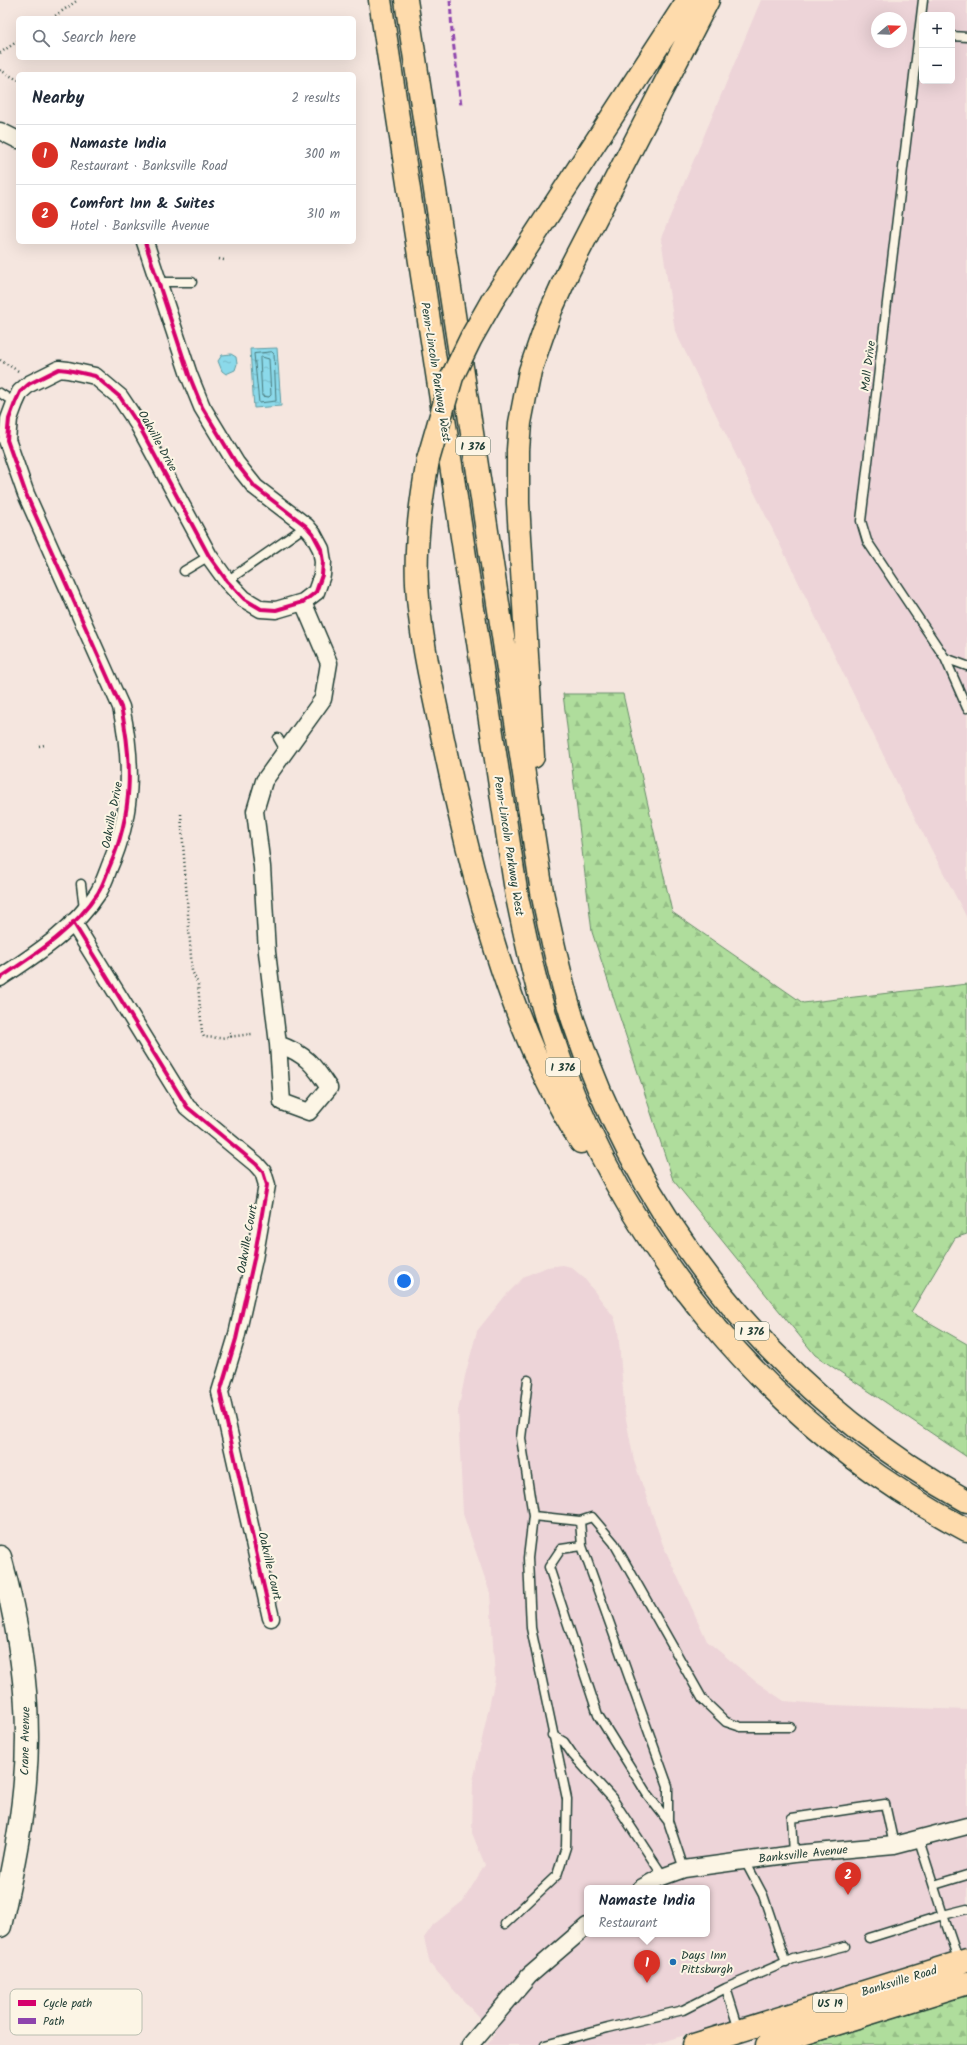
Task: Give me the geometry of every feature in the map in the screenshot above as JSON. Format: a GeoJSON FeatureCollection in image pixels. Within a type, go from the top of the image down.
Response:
{"type":"FeatureCollection","features":[{"type":"Feature","properties":{"kind":"main road","name":"Penn-Lincoln Parkway West"},"geometry":{"type":"LineString","coordinates":[[380,0],[509,851],[526,941],[548,1026],[580,1111],[621,1193],[666,1264],[715,1328],[776,1393],[810,1424],[879,1477],[914,1501],[967,1530]]}},
{"type":"Feature","properties":{"kind":"main road","name":"Penn-Lincoln Parkway West"},"geometry":{"type":"LineString","coordinates":[[406,0],[542,892],[551,936],[573,1019],[596,1080],[623,1140],[644,1180],[687,1249],[735,1312],[794,1374],[822,1399],[894,1455],[928,1478],[967,1501]]}},
{"type":"Feature","properties":{"kind":"main road"},"geometry":{"type":"LineString","coordinates":[[666,1264],[595,1163],[553,1093],[518,1010],[486,918],[462,828],[426,657],[420,620],[417,584],[417,545],[421,504],[428,460],[452,376],[470,338],[492,301],[688,0]]}},
{"type":"Feature","properties":{"kind":"main road"},"geometry":{"type":"LineString","coordinates":[[542,892],[518,503],[518,450],[524,399],[538,344],[569,270],[708,0]]}},
{"type":"Feature","properties":{"kind":"main road","name":"Banksville Road"},"geometry":{"type":"LineString","coordinates":[[694,2045],[963,1962]]}},
{"type":"Feature","properties":{"kind":"main road","name":"US 19"},"geometry":{"type":"LineString","coordinates":[[768,2045],[964,1984]]}},
{"type":"Feature","properties":{"kind":"street"},"geometry":{"type":"LineString","coordinates":[[0,131],[16,139]]}},
{"type":"Feature","properties":{"kind":"street","name":"Oakville Drive"},"geometry":{"type":"LineString","coordinates":[[0,978],[42,951],[73,922],[98,892],[115,854],[130,789],[128,740],[121,707],[26,494],[8,440],[9,419],[20,392],[29,384],[59,369],[95,376],[102,381],[130,410],[209,556],[226,581],[244,599],[260,609],[276,610],[303,602],[316,592],[322,575],[323,562],[321,549],[313,534],[306,526],[255,487],[236,463],[202,407],[189,375],[146,244]]}},
{"type":"Feature","properties":{"kind":"street"},"geometry":{"type":"LineString","coordinates":[[278,1044],[267,952],[262,867],[255,811],[264,781],[282,745],[323,699],[329,663],[303,602]]}},
{"type":"Feature","properties":{"kind":"street","name":"Oakville Court"},"geometry":{"type":"LineString","coordinates":[[73,922],[187,1107],[256,1164],[263,1172],[267,1185],[254,1259],[236,1339],[220,1392],[271,1618]]}},
{"type":"Feature","properties":{"kind":"street","name":"Crane Avenue"},"geometry":{"type":"LineString","coordinates":[[0,1926],[18,1841],[27,1738],[23,1673],[1,1568]]}},
{"type":"Feature","properties":{"kind":"street","name":"Banksville Avenue"},"geometry":{"type":"LineString","coordinates":[[646,1885],[663,1876],[684,1869],[794,1854],[894,1845],[919,1840],[967,1826]]}},
{"type":"Feature","properties":{"kind":"street"},"geometry":{"type":"LineString","coordinates":[[470,2045],[529,1976],[584,1929]]}},
{"type":"Feature","properties":{"kind":"lane","name":"Mall Drive"},"geometry":{"type":"LineString","coordinates":[[922,12],[923,0]]}},
{"type":"Feature","properties":{"kind":"lane"},"geometry":{"type":"LineString","coordinates":[[955,36],[967,37]]}},
{"type":"Feature","properties":{"kind":"lane","name":"Mall Drive"},"geometry":{"type":"LineString","coordinates":[[919,41],[861,521],[867,541],[945,658],[967,708]]}},
{"type":"Feature","properties":{"kind":"lane"},"geometry":{"type":"LineString","coordinates":[[158,282],[192,282]]}},
{"type":"Feature","properties":{"kind":"lane"},"geometry":{"type":"LineString","coordinates":[[0,394],[15,403]]}},
{"type":"Feature","properties":{"kind":"lane"},"geometry":{"type":"LineString","coordinates":[[226,581],[306,526]]}},
{"type":"Feature","properties":{"kind":"lane"},"geometry":{"type":"LineString","coordinates":[[184,571],[209,556]]}},
{"type":"Feature","properties":{"kind":"lane"},"geometry":{"type":"LineString","coordinates":[[945,658],[967,666]]}},
{"type":"Feature","properties":{"kind":"lane"},"geometry":{"type":"LineString","coordinates":[[81,884],[84,909]]}},
{"type":"Feature","properties":{"kind":"lane"},"geometry":{"type":"LineString","coordinates":[[505,1924],[557,1875],[566,1847],[567,1798],[552,1735],[531,1628],[528,1558],[533,1516],[521,1438],[528,1380]]}},
{"type":"Feature","properties":{"kind":"lane"},"geometry":{"type":"LineString","coordinates":[[533,1516],[580,1521],[592,1517],[614,1543],[703,1700],[726,1722],[741,1727],[790,1727]]}},
{"type":"Feature","properties":{"kind":"lane"},"geometry":{"type":"LineString","coordinates":[[580,1521],[582,1546],[668,1786],[668,1821],[684,1869]]}},
{"type":"Feature","properties":{"kind":"lane"},"geometry":{"type":"LineString","coordinates":[[582,1546],[561,1550],[549,1567],[598,1715],[647,1794],[668,1821]]}},
{"type":"Feature","properties":{"kind":"lane"},"geometry":{"type":"LineString","coordinates":[[552,1735],[564,1742],[573,1755],[612,1798],[663,1876]]}},
{"type":"Feature","properties":{"kind":"lane"},"geometry":{"type":"LineString","coordinates":[[794,1854],[792,1818],[885,1804],[894,1845]]}},
{"type":"Feature","properties":{"kind":"lane"},"geometry":{"type":"LineString","coordinates":[[919,1840],[943,1915],[963,1962]]}},
{"type":"Feature","properties":{"kind":"lane"},"geometry":{"type":"LineString","coordinates":[[745,1861],[763,1895],[786,1962]]}},
{"type":"Feature","properties":{"kind":"lane"},"geometry":{"type":"LineString","coordinates":[[934,1885],[967,1875]]}},
{"type":"Feature","properties":{"kind":"lane"},"geometry":{"type":"LineString","coordinates":[[869,1938],[967,1909]]}},
{"type":"Feature","properties":{"kind":"lane"},"geometry":{"type":"LineString","coordinates":[[545,2045],[683,2010],[726,1988],[786,1962],[845,1946]]}},
{"type":"Feature","properties":{"kind":"lane"},"geometry":{"type":"LineString","coordinates":[[726,1988],[739,2031]]}},
{"type":"Feature","properties":{"kind":"path"},"geometry":{"type":"LineString","coordinates":[[55,16],[78,0]]}},
{"type":"Feature","properties":{"kind":"path"},"geometry":{"type":"LineString","coordinates":[[0,53],[16,41]]}},
{"type":"Feature","properties":{"kind":"path"},"geometry":{"type":"LineString","coordinates":[[0,70],[16,79]]}},
{"type":"Feature","properties":{"kind":"path"},"geometry":{"type":"LineString","coordinates":[[219,259],[224,260]]}},
{"type":"Feature","properties":{"kind":"path"},"geometry":{"type":"LineString","coordinates":[[0,360],[22,373]]}},
{"type":"Feature","properties":{"kind":"path"},"geometry":{"type":"LineString","coordinates":[[39,746],[45,745]]}},
{"type":"Feature","properties":{"kind":"path"},"geometry":{"type":"LineString","coordinates":[[181,814],[192,971],[198,984],[202,1033],[204,1037],[231,1037],[252,1034]]}},
{"type":"Feature","properties":{"kind":"path"},"geometry":{"type":"LineString","coordinates":[[230,1032],[231,1037]]}},
{"type":"Feature","properties":{"kind":"shaded area"},"geometry":{"type":"Polygon","coordinates":[[[761,0],[967,0],[967,918],[903,795],[675,331],[661,238],[761,0]]]}},
{"type":"Feature","properties":{"kind":"shaded area"},"geometry":{"type":"Polygon","coordinates":[[[563,1265],[571,1267],[584,1278],[614,1317],[618,1330],[625,1414],[634,1461],[663,1545],[707,1641],[755,1681],[784,1701],[832,1705],[967,1710],[967,1948],[653,2045],[486,2045],[495,2035],[430,1964],[424,1938],[433,1925],[463,1901],[485,1865],[472,1833],[473,1781],[495,1679],[490,1593],[463,1514],[458,1411],[465,1376],[477,1331],[505,1296],[525,1276],[547,1267],[563,1265]]]}},
{"type":"Feature","properties":{"kind":"green space"},"geometry":{"type":"Polygon","coordinates":[[[563,694],[623,694],[672,912],[803,1003],[967,984],[967,1234],[955,1238],[911,1312],[967,1344],[967,1457],[815,1355],[673,1180],[592,932],[563,694]]]}},
{"type":"Feature","properties":{"kind":"green space"},"geometry":{"type":"Polygon","coordinates":[[[967,1996],[967,2045],[808,2045],[967,1996]]]}},
{"type":"Feature","properties":{"kind":"water"},"geometry":{"type":"Polygon","coordinates":[[[277,348],[281,406],[254,408],[250,349],[277,348]]]}},
{"type":"Feature","properties":{"kind":"water"},"geometry":{"type":"Polygon","coordinates":[[[231,354],[236,357],[237,364],[235,370],[226,374],[222,371],[218,361],[222,355],[231,354]]]}},
{"type":"Feature","properties":{"kind":"marked path"},"geometry":{"type":"LineString","coordinates":[[450,0],[452,32],[461,106]]}},
{"type":"Feature","properties":{"kind":"cycle path"},"geometry":{"type":"LineString","coordinates":[[0,978],[66,930],[78,919],[98,893],[117,848],[123,828],[127,808],[129,768],[128,748],[121,707],[26,494],[7,440],[9,419],[20,392],[29,384],[59,369],[95,376],[120,397],[138,424],[209,556],[227,581],[244,599],[261,609],[276,610],[303,602],[316,592],[322,575],[323,562],[321,549],[313,534],[306,526],[255,487],[236,463],[202,407],[189,375],[146,244]]}},
{"type":"Feature","properties":{"kind":"cycle path"},"geometry":{"type":"LineString","coordinates":[[73,922],[187,1107],[256,1164],[263,1172],[267,1185],[254,1259],[236,1339],[220,1392],[271,1618]]}},
{"type":"Feature","properties":{"kind":"place","name":"Comfort Inn & Suites"},"geometry":{"type":"Point","coordinates":[848,1895]}},
{"type":"Feature","properties":{"kind":"place","name":"Days Inn Pittsburgh"},"geometry":{"type":"Point","coordinates":[673,1962]}},
{"type":"Feature","properties":{"kind":"place","name":"Namaste India"},"geometry":{"type":"Point","coordinates":[647,1983]}}]}
